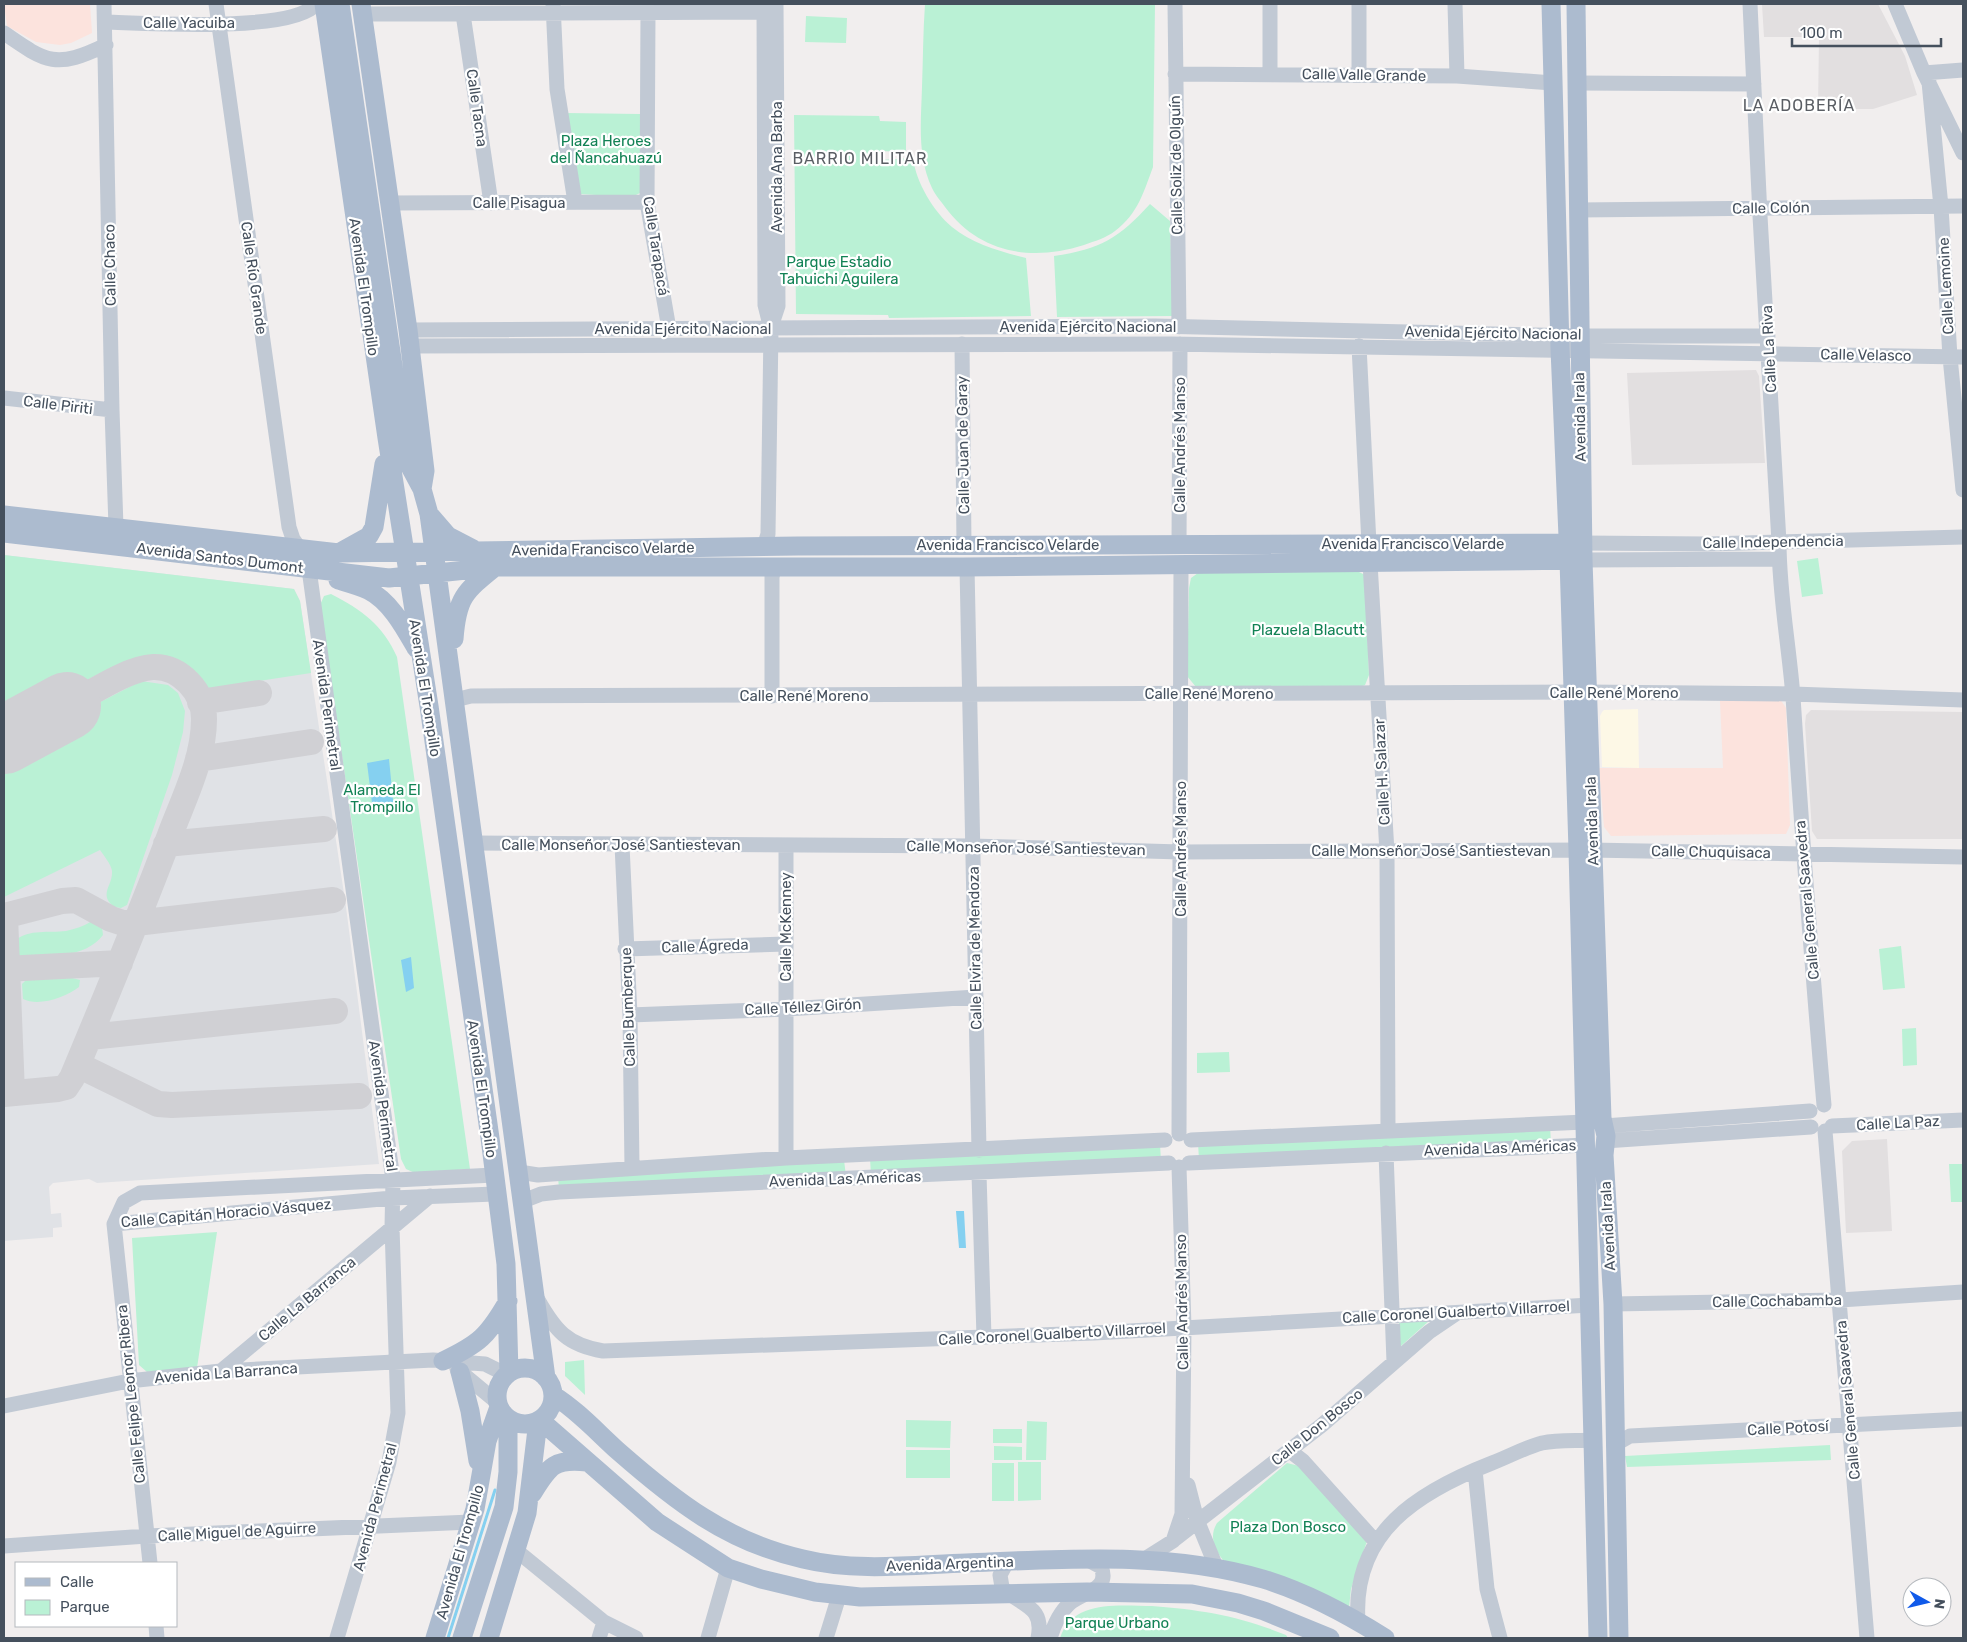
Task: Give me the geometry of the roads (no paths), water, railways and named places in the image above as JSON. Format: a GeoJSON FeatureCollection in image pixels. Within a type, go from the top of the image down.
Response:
{"type":"FeatureCollection","features":[{"type":"Feature","properties":{"kind":"main road","name":"Avenida El Trompillo"},"geometry":{"type":"LineString","coordinates":[[324,4],[387,438],[421,656],[506,1264],[509,1300],[508,1374]]}},
{"type":"Feature","properties":{"kind":"main road","name":"Avenida El Trompillo"},"geometry":{"type":"LineString","coordinates":[[340,4],[406,461],[422,490],[429,514],[536,1298],[550,1386]]}},
{"type":"Feature","properties":{"kind":"main road","name":"Avenida Irala"},"geometry":{"type":"LineString","coordinates":[[1551,4],[1560,342],[1576,552]]}},
{"type":"Feature","properties":{"kind":"main road","name":"Avenida Irala"},"geometry":{"type":"LineString","coordinates":[[1576,4],[1579,343],[1576,552],[1585,850],[1602,1118],[1605,1134],[1605,1166],[1613,1304],[1614,1445],[1620,1638]]}},
{"type":"Feature","properties":{"kind":"main road","name":"Avenida El Trompillo"},"geometry":{"type":"LineString","coordinates":[[359,7],[409,338],[425,471],[422,490]]}},
{"type":"Feature","properties":{"kind":"main road"},"geometry":{"type":"LineString","coordinates":[[348,63],[359,7]]}},
{"type":"Feature","properties":{"kind":"main road"},"geometry":{"type":"LineString","coordinates":[[339,553],[369,536],[374,527],[380,504],[387,438]]}},
{"type":"Feature","properties":{"kind":"main road","name":"Avenida Santos Dumont"},"geometry":{"type":"LineString","coordinates":[[4,514],[339,553],[434,552]]}},
{"type":"Feature","properties":{"kind":"main road"},"geometry":{"type":"LineString","coordinates":[[429,514],[448,536],[476,550]]}},
{"type":"Feature","properties":{"kind":"main road","name":"Avenida Santos Dumont"},"geometry":{"type":"LineString","coordinates":[[4,533],[389,578],[437,574]]}},
{"type":"Feature","properties":{"kind":"main road"},"geometry":{"type":"LineString","coordinates":[[963,545],[954,555],[956,562],[966,567]]}},
{"type":"Feature","properties":{"kind":"main road"},"geometry":{"type":"LineString","coordinates":[[1179,545],[1170,555],[1180,565]]}},
{"type":"Feature","properties":{"kind":"main road","name":"Avenida Francisco Velarde"},"geometry":{"type":"LineString","coordinates":[[434,552],[798,546],[1179,545],[1370,553],[1576,552]]}},
{"type":"Feature","properties":{"kind":"main road"},"geometry":{"type":"LineString","coordinates":[[774,568],[784,552],[798,546]]}},
{"type":"Feature","properties":{"kind":"main road"},"geometry":{"type":"LineString","coordinates":[[732,566],[756,560],[761,547]]}},
{"type":"Feature","properties":{"kind":"main road","name":"Avenida Francisco Velarde"},"geometry":{"type":"LineString","coordinates":[[437,574],[495,567],[732,566],[774,568],[1180,565],[1370,553]]}},
{"type":"Feature","properties":{"kind":"main road"},"geometry":{"type":"LineString","coordinates":[[451,675],[456,616],[461,600],[472,586],[495,567]]}},
{"type":"Feature","properties":{"kind":"main road"},"geometry":{"type":"LineString","coordinates":[[309,569],[369,590],[382,600],[407,632],[421,656]]}},
{"type":"Feature","properties":{"kind":"main road","name":"Avenida Irala"},"geometry":{"type":"LineString","coordinates":[[1585,850],[1585,1122],[1598,1638]]}},
{"type":"Feature","properties":{"kind":"main road","name":"Avenida Las Américas"},"geometry":{"type":"LineString","coordinates":[[1586,1145],[1605,1134]]}},
{"type":"Feature","properties":{"kind":"main road"},"geometry":{"type":"LineString","coordinates":[[480,1480],[476,1443],[451,1365],[462,1352],[485,1337],[509,1300]]}},
{"type":"Feature","properties":{"kind":"main road","name":"Calle Cochabamba"},"geometry":{"type":"LineString","coordinates":[[1590,1305],[1613,1304]]}},
{"type":"Feature","properties":{"kind":"main road"},"geometry":{"type":"LineString","coordinates":[[529,1369],[550,1386],[549,1411],[539,1421],[522,1424],[502,1410],[499,1388],[508,1374],[529,1369]]}},
{"type":"Feature","properties":{"kind":"main road","name":"Avenida Argentina"},"geometry":{"type":"LineString","coordinates":[[550,1386],[564,1402],[652,1481],[697,1515],[725,1532],[776,1552],[821,1563],[860,1567],[1012,1561],[1143,1560],[1217,1569],[1263,1579],[1299,1592],[1358,1621],[1385,1638]]}},
{"type":"Feature","properties":{"kind":"main road","name":"Avenida El Trompillo"},"geometry":{"type":"LineString","coordinates":[[435,1638],[471,1522],[487,1441],[502,1410]]}},
{"type":"Feature","properties":{"kind":"main road","name":"Avenida El Trompillo"},"geometry":{"type":"LineString","coordinates":[[462,1638],[504,1507],[508,1472],[502,1410]]}},
{"type":"Feature","properties":{"kind":"main road"},"geometry":{"type":"LineString","coordinates":[[489,1638],[517,1551],[529,1500],[539,1421]]}},
{"type":"Feature","properties":{"kind":"main road","name":"Avenida Argentina"},"geometry":{"type":"LineString","coordinates":[[539,1421],[657,1522],[728,1568],[761,1579],[839,1596],[1156,1592],[1211,1597],[1264,1611],[1330,1638]]}},
{"type":"Feature","properties":{"kind":"main road"},"geometry":{"type":"LineString","coordinates":[[529,1500],[551,1467],[560,1461],[569,1460],[592,1466],[597,1464],[599,1455],[611,1452],[641,1476],[652,1481]]}},
{"type":"Feature","properties":{"kind":"main road"},"geometry":{"type":"LineString","coordinates":[[474,1638],[513,1517],[534,1468]]}},
{"type":"Feature","properties":{"kind":"main road"},"geometry":{"type":"LineString","coordinates":[[818,1592],[826,1580],[821,1563]]}},
{"type":"Feature","properties":{"kind":"main road"},"geometry":{"type":"LineString","coordinates":[[839,1596],[835,1581],[843,1566]]}},
{"type":"Feature","properties":{"kind":"street","name":"Calle Chaco"},"geometry":{"type":"LineString","coordinates":[[104,4],[106,22],[112,410],[116,527]]}},
{"type":"Feature","properties":{"kind":"street","name":"Calle Río Grande"},"geometry":{"type":"LineString","coordinates":[[216,4],[289,527],[300,549]]}},
{"type":"Feature","properties":{"kind":"street"},"geometry":{"type":"LineString","coordinates":[[316,4],[302,15],[315,21],[329,36]]}},
{"type":"Feature","properties":{"kind":"street","name":"Calle Soliz de Olguín"},"geometry":{"type":"LineString","coordinates":[[1175,4],[1178,327],[1187,336],[1178,344]]}},
{"type":"Feature","properties":{"kind":"street"},"geometry":{"type":"LineString","coordinates":[[1270,4],[1270,74]]}},
{"type":"Feature","properties":{"kind":"street"},"geometry":{"type":"LineString","coordinates":[[1359,75],[1360,4]]}},
{"type":"Feature","properties":{"kind":"street"},"geometry":{"type":"LineString","coordinates":[[1455,4],[1457,76]]}},
{"type":"Feature","properties":{"kind":"street","name":"Calle La Riva"},"geometry":{"type":"LineString","coordinates":[[1750,4],[1780,542],[1779,559],[1792,694]]}},
{"type":"Feature","properties":{"kind":"street"},"geometry":{"type":"LineString","coordinates":[[1895,4],[1926,77],[1963,153]]}},
{"type":"Feature","properties":{"kind":"street"},"geometry":{"type":"LineString","coordinates":[[359,7],[463,14],[553,8],[648,13],[769,14]]}},
{"type":"Feature","properties":{"kind":"street"},"geometry":{"type":"LineString","coordinates":[[553,8],[557,89],[575,202]]}},
{"type":"Feature","properties":{"kind":"street","name":"Calle Tarapacá"},"geometry":{"type":"LineString","coordinates":[[648,13],[647,202],[669,329]]}},
{"type":"Feature","properties":{"kind":"street","name":"Calle Tacna"},"geometry":{"type":"LineString","coordinates":[[463,14],[491,203]]}},
{"type":"Feature","properties":{"kind":"street","name":"Avenida Ana Barba"},"geometry":{"type":"LineString","coordinates":[[761,547],[768,534],[771,336],[766,305],[770,143],[769,14]]}},
{"type":"Feature","properties":{"kind":"street","name":"Calle Yacuiba"},"geometry":{"type":"LineString","coordinates":[[106,22],[219,26],[302,15]]}},
{"type":"Feature","properties":{"kind":"street"},"geometry":{"type":"LineString","coordinates":[[4,33],[46,59],[74,58],[106,44]]}},
{"type":"Feature","properties":{"kind":"street"},"geometry":{"type":"LineString","coordinates":[[1926,77],[1963,70]]}},
{"type":"Feature","properties":{"kind":"street","name":"Calle Valle Grande"},"geometry":{"type":"LineString","coordinates":[[1175,74],[1457,76],[1553,83]]}},
{"type":"Feature","properties":{"kind":"street","name":"Calle Lemoine"},"geometry":{"type":"LineString","coordinates":[[1926,77],[1957,357],[1963,490]]}},
{"type":"Feature","properties":{"kind":"street"},"geometry":{"type":"LineString","coordinates":[[1577,83],[1754,84]]}},
{"type":"Feature","properties":{"kind":"street","name":"Calle Pisagua"},"geometry":{"type":"LineString","coordinates":[[390,203],[647,202]]}},
{"type":"Feature","properties":{"kind":"street","name":"Calle Colón"},"geometry":{"type":"LineString","coordinates":[[1578,210],[1963,206]]}},
{"type":"Feature","properties":{"kind":"street","name":"Avenida Ejército Nacional"},"geometry":{"type":"LineString","coordinates":[[409,338],[771,336],[961,327],[1178,327],[1369,330],[1769,353]]}},
{"type":"Feature","properties":{"kind":"street","name":"Calle Juan de Garay"},"geometry":{"type":"LineString","coordinates":[[961,327],[969,336],[962,345],[963,545]]}},
{"type":"Feature","properties":{"kind":"street","name":"Avenida Ejército Nacional"},"geometry":{"type":"LineString","coordinates":[[409,338],[669,329],[962,345],[1178,344],[1360,346],[1560,342]]}},
{"type":"Feature","properties":{"kind":"street"},"geometry":{"type":"LineString","coordinates":[[1352,330],[1349,338],[1360,346],[1372,338],[1369,330]]}},
{"type":"Feature","properties":{"kind":"street","name":"Avenida Ejército Nacional"},"geometry":{"type":"LineString","coordinates":[[1579,343],[1768,336]]}},
{"type":"Feature","properties":{"kind":"street","name":"Calle Andrés Manso"},"geometry":{"type":"LineString","coordinates":[[1178,344],[1179,545]]}},
{"type":"Feature","properties":{"kind":"street","name":"Calle H. Salazar"},"geometry":{"type":"LineString","coordinates":[[1360,346],[1387,852],[1388,1131]]}},
{"type":"Feature","properties":{"kind":"street","name":"Calle Velasco"},"geometry":{"type":"LineString","coordinates":[[1769,353],[1957,357]]}},
{"type":"Feature","properties":{"kind":"street","name":"Calle Piriti"},"geometry":{"type":"LineString","coordinates":[[4,398],[112,410]]}},
{"type":"Feature","properties":{"kind":"street","name":"Calle Independencia"},"geometry":{"type":"LineString","coordinates":[[1576,552],[1780,542],[1963,537]]}},
{"type":"Feature","properties":{"kind":"street","name":"Calle Independencia"},"geometry":{"type":"LineString","coordinates":[[1576,552],[1779,559]]}},
{"type":"Feature","properties":{"kind":"street","name":"Calle Andrés Manso"},"geometry":{"type":"LineString","coordinates":[[1180,565],[1181,852],[1185,1137]]}},
{"type":"Feature","properties":{"kind":"street","name":"Calle Elvira de Mendoza"},"geometry":{"type":"LineString","coordinates":[[966,567],[979,1150]]}},
{"type":"Feature","properties":{"kind":"street"},"geometry":{"type":"LineString","coordinates":[[772,696],[772,577],[774,568]]}},
{"type":"Feature","properties":{"kind":"street","name":"Avenida Perimetral"},"geometry":{"type":"LineString","coordinates":[[309,569],[393,1180],[392,1227],[398,1363],[398,1413],[390,1462],[337,1638]]}},
{"type":"Feature","properties":{"kind":"street","name":"Calle René Moreno"},"geometry":{"type":"LineString","coordinates":[[455,700],[471,696],[1580,693],[1792,694],[1963,700]]}},
{"type":"Feature","properties":{"kind":"street","name":"Calle General Saavedra"},"geometry":{"type":"LineString","coordinates":[[1792,694],[1817,1108],[1808,1119],[1823,1128],[1840,1300],[1867,1638]]}},
{"type":"Feature","properties":{"kind":"street","name":"Calle Monseñor José Santiestevan"},"geometry":{"type":"LineString","coordinates":[[474,843],[972,846],[1181,852],[1585,850]]}},
{"type":"Feature","properties":{"kind":"street","name":"Calle Bumberque"},"geometry":{"type":"LineString","coordinates":[[622,845],[625,949],[630,1015],[632,1168]]}},
{"type":"Feature","properties":{"kind":"street","name":"Calle McKenney"},"geometry":{"type":"LineString","coordinates":[[786,846],[786,1158]]}},
{"type":"Feature","properties":{"kind":"street","name":"Calle Chuquisaca"},"geometry":{"type":"LineString","coordinates":[[1585,850],[1963,857]]}},
{"type":"Feature","properties":{"kind":"street","name":"Calle Ágreda"},"geometry":{"type":"LineString","coordinates":[[625,949],[786,944]]}},
{"type":"Feature","properties":{"kind":"street","name":"Calle Téllez Girón"},"geometry":{"type":"LineString","coordinates":[[630,1015],[787,1009],[976,997]]}},
{"type":"Feature","properties":{"kind":"street"},"geometry":{"type":"LineString","coordinates":[[1817,1108],[1833,1112],[1835,1119],[1823,1128]]}},
{"type":"Feature","properties":{"kind":"street","name":"Avenida Las Américas"},"geometry":{"type":"LineString","coordinates":[[1605,1134],[1817,1108]]}},
{"type":"Feature","properties":{"kind":"street","name":"Calle La Paz"},"geometry":{"type":"LineString","coordinates":[[1823,1128],[1963,1120]]}},
{"type":"Feature","properties":{"kind":"street","name":"Avenida Las Américas"},"geometry":{"type":"LineString","coordinates":[[1185,1137],[1388,1131],[1585,1122]]}},
{"type":"Feature","properties":{"kind":"street"},"geometry":{"type":"LineString","coordinates":[[1551,1123],[1559,1133],[1558,1141],[1552,1147]]}},
{"type":"Feature","properties":{"kind":"street","name":"Avenida Las Américas"},"geometry":{"type":"LineString","coordinates":[[1605,1134],[1823,1128]]}},
{"type":"Feature","properties":{"kind":"street"},"geometry":{"type":"LineString","coordinates":[[1174,1134],[1185,1137],[1195,1151],[1179,1164],[1162,1152],[1165,1140],[1174,1134]]}},
{"type":"Feature","properties":{"kind":"street","name":"Avenida Las Américas"},"geometry":{"type":"LineString","coordinates":[[519,1172],[538,1175],[559,1174],[786,1158],[1165,1140]]}},
{"type":"Feature","properties":{"kind":"street","name":"Avenida Las Américas"},"geometry":{"type":"LineString","coordinates":[[523,1201],[541,1194],[559,1192],[1586,1145]]}},
{"type":"Feature","properties":{"kind":"street"},"geometry":{"type":"LineString","coordinates":[[1386,1153],[1394,1362]]}},
{"type":"Feature","properties":{"kind":"street"},"geometry":{"type":"LineString","coordinates":[[857,1155],[859,1178]]}},
{"type":"Feature","properties":{"kind":"street","name":"Calle Andrés Manso"},"geometry":{"type":"LineString","coordinates":[[1173,1541],[1182,1514],[1184,1467],[1184,1327],[1179,1164]]}},
{"type":"Feature","properties":{"kind":"street"},"geometry":{"type":"LineString","coordinates":[[559,1174],[555,1175],[551,1183],[555,1190],[559,1192]]}},
{"type":"Feature","properties":{"kind":"street"},"geometry":{"type":"LineString","coordinates":[[979,1174],[984,1337]]}},
{"type":"Feature","properties":{"kind":"street","name":"Calle Capitán Horacio Vásquez"},"geometry":{"type":"LineString","coordinates":[[393,1180],[495,1184],[430,1196],[114,1224],[124,1202],[140,1193],[393,1180]]}},
{"type":"Feature","properties":{"kind":"street","name":"Calle La Barranca"},"geometry":{"type":"LineString","coordinates":[[221,1371],[430,1196]]}},
{"type":"Feature","properties":{"kind":"street","name":"Calle Felipe Leonor Ribera"},"geometry":{"type":"LineString","coordinates":[[114,1224],[129,1381],[150,1562]]}},
{"type":"Feature","properties":{"kind":"street","name":"Calle Cochabamba"},"geometry":{"type":"LineString","coordinates":[[1613,1304],[1840,1300],[1963,1292]]}},
{"type":"Feature","properties":{"kind":"street","name":"Calle Coronel Gualberto Villarroel"},"geometry":{"type":"LineString","coordinates":[[536,1298],[560,1333],[587,1348],[603,1351],[984,1337],[1590,1305]]}},
{"type":"Feature","properties":{"kind":"street","name":"Calle Don Bosco"},"geometry":{"type":"LineString","coordinates":[[1173,1541],[1197,1520],[1290,1451],[1429,1332],[1459,1312]]}},
{"type":"Feature","properties":{"kind":"street","name":"Avenida La Barranca"},"geometry":{"type":"LineString","coordinates":[[4,1406],[129,1381],[221,1371],[398,1363],[485,1364],[508,1374]]}},
{"type":"Feature","properties":{"kind":"street"},"geometry":{"type":"LineString","coordinates":[[451,1365],[502,1410]]}},
{"type":"Feature","properties":{"kind":"street","name":"Calle Potosí"},"geometry":{"type":"LineString","coordinates":[[1614,1445],[1630,1436],[1963,1419]]}},
{"type":"Feature","properties":{"kind":"street"},"geometry":{"type":"LineString","coordinates":[[1358,1621],[1356,1598],[1363,1571],[1376,1541],[1386,1526],[1444,1484],[1475,1470],[1542,1443],[1592,1440]]}},
{"type":"Feature","properties":{"kind":"street"},"geometry":{"type":"LineString","coordinates":[[1290,1451],[1303,1461],[1376,1541]]}},
{"type":"Feature","properties":{"kind":"street","name":"Calle Andrés Manso"},"geometry":{"type":"LineString","coordinates":[[1184,1467],[1197,1520],[1217,1569]]}},
{"type":"Feature","properties":{"kind":"street"},"geometry":{"type":"LineString","coordinates":[[1475,1470],[1487,1589],[1500,1638]]}},
{"type":"Feature","properties":{"kind":"street","name":"Calle Miguel de Aguirre"},"geometry":{"type":"LineString","coordinates":[[4,1546],[147,1536],[471,1522]]}},
{"type":"Feature","properties":{"kind":"street"},"geometry":{"type":"LineString","coordinates":[[1143,1560],[1173,1541]]}},
{"type":"Feature","properties":{"kind":"street"},"geometry":{"type":"LineString","coordinates":[[517,1551],[604,1622],[636,1638]]}},
{"type":"Feature","properties":{"kind":"street"},"geometry":{"type":"LineString","coordinates":[[1050,1638],[1062,1611],[1070,1603],[1099,1587],[1104,1576],[1101,1567],[1088,1560]]}},
{"type":"Feature","properties":{"kind":"street"},"geometry":{"type":"LineString","coordinates":[[1012,1561],[1002,1569],[1000,1579],[1002,1587],[1034,1612],[1039,1622],[1038,1638]]}},
{"type":"Feature","properties":{"kind":"street"},"geometry":{"type":"LineString","coordinates":[[708,1638],[728,1568]]}},
{"type":"Feature","properties":{"kind":"street"},"geometry":{"type":"LineString","coordinates":[[826,1638],[839,1596]]}},
{"type":"Feature","properties":{"kind":"street"},"geometry":{"type":"LineString","coordinates":[[600,1638],[604,1622]]}},
{"type":"Feature","properties":{"kind":"water"},"geometry":{"type":"Polygon","coordinates":[[[389,759],[394,810],[373,811],[367,763],[389,759]]]}},
{"type":"Feature","properties":{"kind":"water"},"geometry":{"type":"Polygon","coordinates":[[[411,957],[414,988],[406,992],[401,960],[411,957]]]}},
{"type":"Feature","properties":{"kind":"water"},"geometry":{"type":"Polygon","coordinates":[[[956,1211],[964,1211],[966,1248],[959,1248],[956,1211]]]}},
{"type":"Feature","properties":{"kind":"waterway"},"geometry":{"type":"LineString","coordinates":[[448,1638],[495,1490]]}},
{"type":"Feature","properties":{"kind":"district","name":"LA ADOBERÍA"},"geometry":{"type":"Point","coordinates":[1799,105]}},
{"type":"Feature","properties":{"kind":"district","name":"BARRIO MILITAR"},"geometry":{"type":"Point","coordinates":[860,158]}},
{"type":"Feature","properties":{"kind":"park label","name":"Plaza Heroes del Ñancahuazú"},"geometry":{"type":"Point","coordinates":[606,150]}},
{"type":"Feature","properties":{"kind":"park label","name":"Parque Estadio Tahuichi Aguilera"},"geometry":{"type":"Point","coordinates":[839,270]}},
{"type":"Feature","properties":{"kind":"park label","name":"Plazuela Blacutt"},"geometry":{"type":"Point","coordinates":[1308,630]}},
{"type":"Feature","properties":{"kind":"park label","name":"Alameda El Trompillo"},"geometry":{"type":"Point","coordinates":[382,798]}},
{"type":"Feature","properties":{"kind":"park label","name":"Plaza Don Bosco"},"geometry":{"type":"Point","coordinates":[1288,1527]}},
{"type":"Feature","properties":{"kind":"park label","name":"Parque Urbano"},"geometry":{"type":"Point","coordinates":[1117,1623]}}]}
